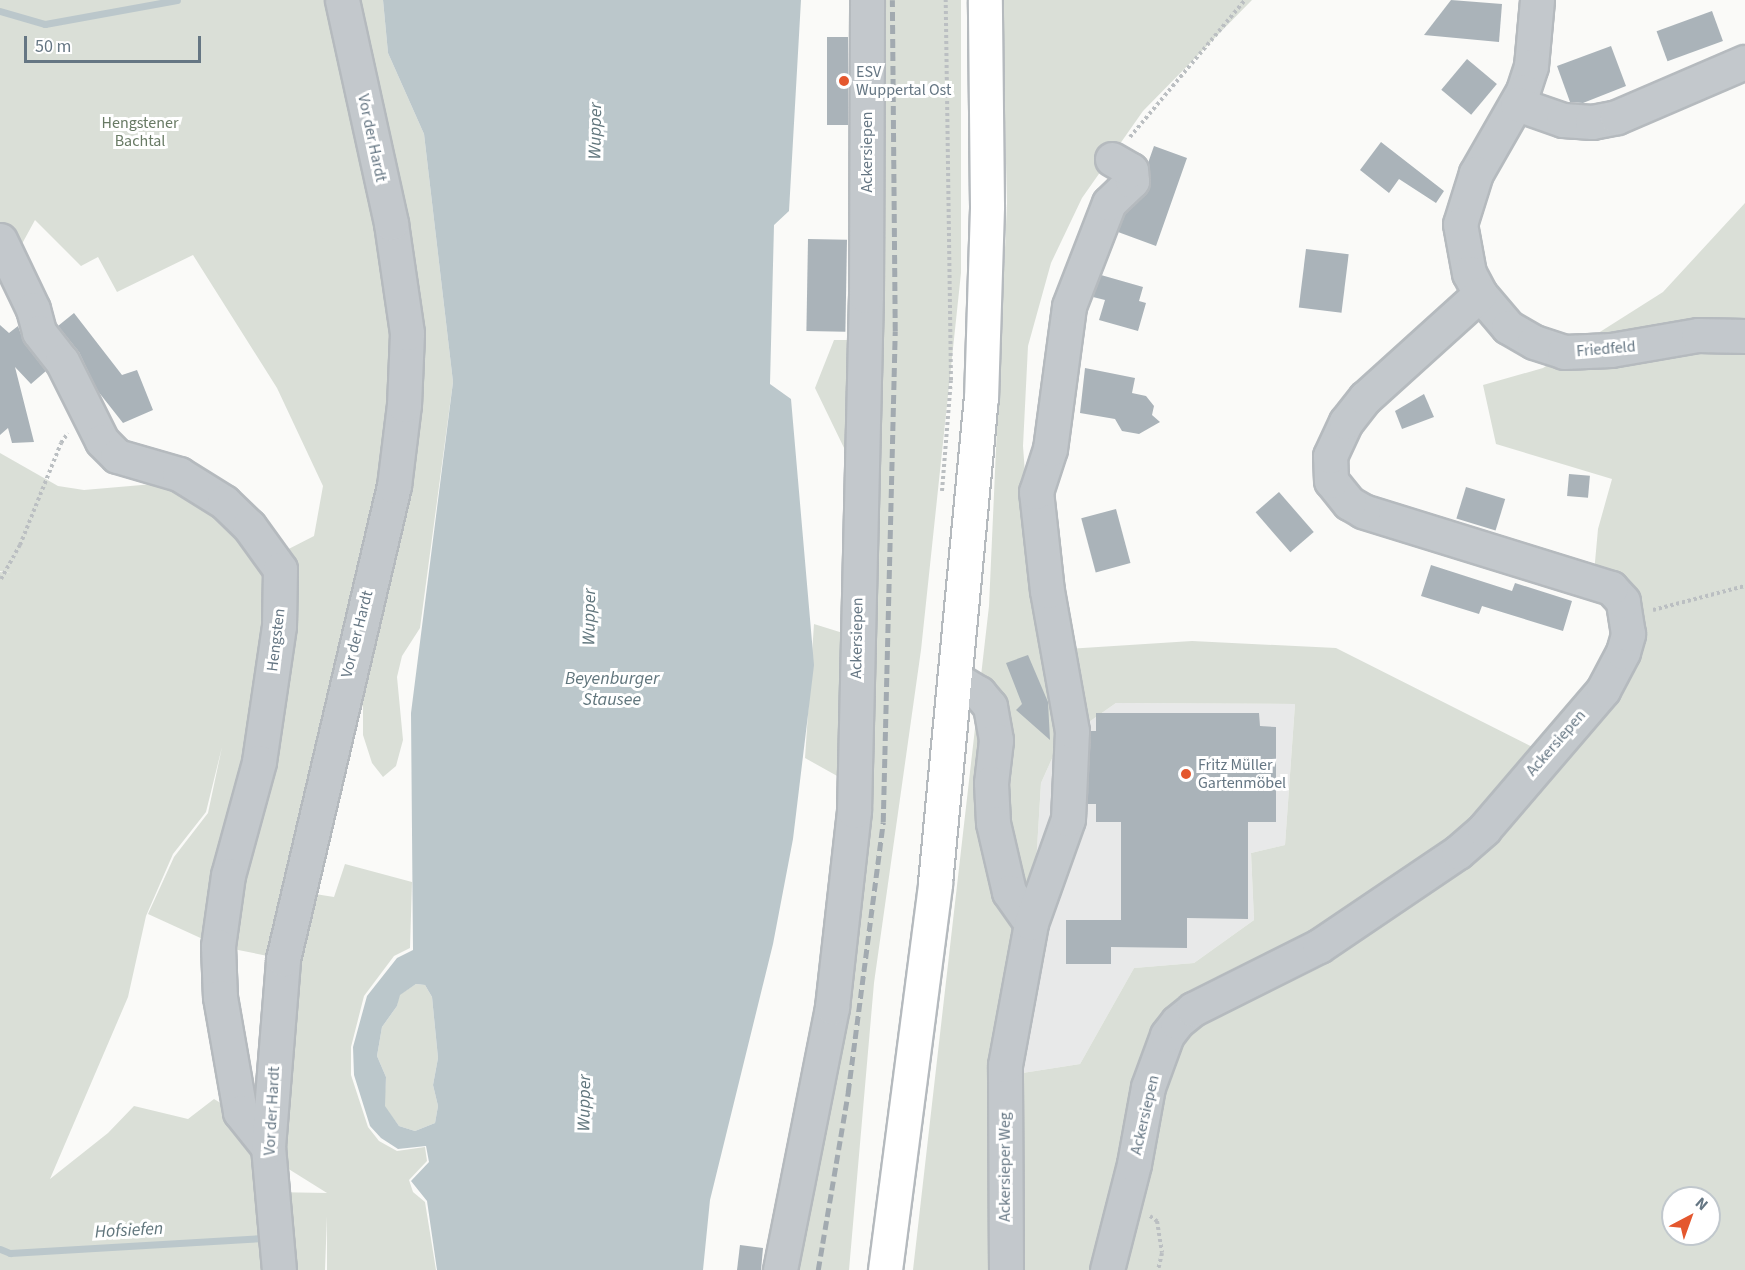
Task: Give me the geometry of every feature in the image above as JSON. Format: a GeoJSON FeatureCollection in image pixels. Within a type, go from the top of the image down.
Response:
{"type":"FeatureCollection","features":[{"type":"Feature","properties":{"kind":"main road"},"geometry":{"type":"LineString","coordinates":[[885,1270],[957,680],[985,304],[985,0]]}},
{"type":"Feature","properties":{"kind":"street","name":"Vor der Hardt"},"geometry":{"type":"LineString","coordinates":[[279,1270],[268,1147],[283,959],[394,486],[404,405],[407,333],[391,223],[342,0]]}},
{"type":"Feature","properties":{"kind":"street","name":"Ackersiepen"},"geometry":{"type":"LineString","coordinates":[[780,1270],[832,1007],[854,811],[866,296],[867,0]]}},
{"type":"Feature","properties":{"kind":"street","name":"Friedfeld"},"geometry":{"type":"LineString","coordinates":[[1537,0],[1531,66],[1517,104],[1476,173],[1460,224],[1469,273],[1480,294],[1508,327],[1534,342],[1564,352],[1611,350],[1698,335],[1745,336]]}},
{"type":"Feature","properties":{"kind":"street"},"geometry":{"type":"LineString","coordinates":[[1517,104],[1563,120],[1592,122],[1617,117],[1745,62]]}},
{"type":"Feature","properties":{"kind":"street"},"geometry":{"type":"LineString","coordinates":[[1031,923],[1068,819],[1072,731],[1047,591],[1036,492],[1050,448],[1069,306],[1109,203],[1132,181],[1131,170],[1112,159]]}},
{"type":"Feature","properties":{"kind":"street","name":"Hengsten"},"geometry":{"type":"LineString","coordinates":[[0,240],[33,309],[39,332],[62,361],[85,412],[102,441],[117,456],[179,474],[224,502],[249,526],[280,569],[279,626],[259,762],[228,875],[218,946],[220,997],[240,1112],[268,1147]]}},
{"type":"Feature","properties":{"kind":"street","name":"Ackersiepen"},"geometry":{"type":"LineString","coordinates":[[1107,1270],[1148,1087],[1167,1035],[1177,1022],[1193,1008],[1319,946],[1458,852],[1484,828],[1603,690],[1616,671],[1629,634],[1623,601],[1611,588],[1363,511],[1349,503],[1331,481],[1329,469],[1333,448],[1365,398],[1480,294]]}},
{"type":"Feature","properties":{"kind":"street"},"geometry":{"type":"LineString","coordinates":[[957,680],[979,693],[990,706],[996,740],[991,783],[993,823],[1009,892],[1031,923]]}},
{"type":"Feature","properties":{"kind":"street","name":"Ackersieper Weg"},"geometry":{"type":"LineString","coordinates":[[1006,1270],[1005,1065],[1031,923]]}},
{"type":"Feature","properties":{"kind":"path"},"geometry":{"type":"LineString","coordinates":[[941,498],[951,380],[946,0]]}},
{"type":"Feature","properties":{"kind":"path"},"geometry":{"type":"LineString","coordinates":[[1112,159],[1245,0]]}},
{"type":"Feature","properties":{"kind":"path"},"geometry":{"type":"LineString","coordinates":[[1,579],[41,498],[61,443],[85,412]]}},
{"type":"Feature","properties":{"kind":"path"},"geometry":{"type":"LineString","coordinates":[[1629,634],[1637,614],[1745,586]]}},
{"type":"Feature","properties":{"kind":"path"},"geometry":{"type":"LineString","coordinates":[[1124,1199],[1157,1221],[1162,1253],[1158,1270]]}},
{"type":"Feature","properties":{"kind":"shaded area"},"geometry":{"type":"Polygon","coordinates":[[[1116,703],[1295,704],[1285,845],[1251,853],[1254,920],[1194,963],[1134,968],[1080,1064],[996,1077],[995,1023],[1034,898],[1041,783],[1059,743],[1116,703]]]}},
{"type":"Feature","properties":{"kind":"green space","name":"Hengstener Bachtal"},"geometry":{"type":"Polygon","coordinates":[[[0,0],[383,0],[388,53],[424,134],[453,382],[420,628],[402,656],[397,677],[403,740],[396,766],[383,777],[372,763],[363,735],[363,707],[345,685],[283,959],[218,946],[148,914],[174,857],[208,813],[222,747],[206,812],[173,854],[146,916],[128,997],[50,1179],[108,1133],[134,1106],[188,1119],[214,1099],[247,1119],[271,1192],[327,1193],[287,1168],[280,1121],[295,959],[309,893],[334,897],[345,864],[412,882],[410,948],[394,956],[364,996],[351,1047],[351,1075],[368,1127],[379,1141],[397,1151],[425,1147],[427,1161],[409,1180],[413,1192],[425,1202],[436,1270],[327,1270],[327,1216],[325,1270],[0,1270],[0,572],[11,573],[0,571],[0,453],[58,486],[84,490],[165,483],[206,501],[273,557],[314,536],[323,486],[277,388],[193,255],[117,292],[98,257],[81,266],[35,220],[17,253],[0,230],[0,0]]]}},
{"type":"Feature","properties":{"kind":"green space"},"geometry":{"type":"Polygon","coordinates":[[[872,0],[961,0],[961,273],[921,650],[874,983],[849,1270],[785,1270],[864,791],[805,758],[814,624],[859,638],[861,483],[815,388],[834,340],[858,340],[872,0]]]}},
{"type":"Feature","properties":{"kind":"green space"},"geometry":{"type":"Polygon","coordinates":[[[1002,0],[1252,0],[1143,111],[1082,198],[1051,263],[1028,346],[1023,446],[1027,501],[1067,649],[1192,641],[1336,648],[1558,760],[1618,698],[1639,629],[1594,573],[1598,529],[1612,479],[1496,444],[1483,385],[1543,368],[1663,292],[1745,203],[1745,1270],[913,1270],[989,606],[1007,203],[1002,0]],[[1116,703],[1059,743],[1041,783],[1034,898],[995,1023],[996,1077],[1080,1064],[1134,968],[1194,963],[1254,920],[1251,853],[1285,845],[1295,704],[1116,703]]]}},
{"type":"Feature","properties":{"kind":"green space"},"geometry":{"type":"Polygon","coordinates":[[[416,984],[425,985],[432,997],[438,1058],[433,1085],[438,1106],[435,1123],[415,1131],[399,1126],[384,1106],[386,1077],[377,1056],[382,1027],[397,1006],[399,995],[416,984]]]}},
{"type":"Feature","properties":{"kind":"water","name":"Beyenburger Stausee"},"geometry":{"type":"Polygon","coordinates":[[[383,0],[801,0],[789,211],[774,225],[770,384],[791,399],[814,665],[793,839],[773,944],[710,1200],[703,1270],[437,1270],[427,1201],[411,1181],[429,1162],[426,1146],[398,1149],[381,1138],[370,1126],[354,1075],[353,1047],[367,996],[397,958],[413,950],[411,713],[453,382],[424,134],[388,53],[383,0]],[[416,984],[400,995],[397,1006],[382,1027],[377,1056],[386,1077],[385,1106],[399,1126],[415,1131],[435,1123],[438,1106],[433,1085],[438,1058],[432,997],[425,985],[416,984]]]}},
{"type":"Feature","properties":{"kind":"building"},"geometry":{"type":"Polygon","coordinates":[[[1451,0],[1502,4],[1499,42],[1424,35],[1451,0]]]}},
{"type":"Feature","properties":{"kind":"building"},"geometry":{"type":"Polygon","coordinates":[[[1712,11],[1723,41],[1668,61],[1657,31],[1712,11]]]}},
{"type":"Feature","properties":{"kind":"building"},"geometry":{"type":"Polygon","coordinates":[[[827,37],[848,37],[848,125],[827,125],[827,37]]]}},
{"type":"Feature","properties":{"kind":"building"},"geometry":{"type":"Polygon","coordinates":[[[1611,46],[1626,86],[1583,103],[1570,102],[1557,66],[1611,46]]]}},
{"type":"Feature","properties":{"kind":"building"},"geometry":{"type":"Polygon","coordinates":[[[1467,59],[1497,84],[1471,115],[1441,90],[1467,59]]]}},
{"type":"Feature","properties":{"kind":"building"},"geometry":{"type":"Polygon","coordinates":[[[1381,142],[1444,191],[1436,203],[1399,179],[1389,193],[1360,170],[1381,142]]]}},
{"type":"Feature","properties":{"kind":"building"},"geometry":{"type":"Polygon","coordinates":[[[1154,146],[1187,158],[1156,246],[1118,232],[1125,214],[1149,188],[1148,163],[1154,146]]]}},
{"type":"Feature","properties":{"kind":"building"},"geometry":{"type":"Polygon","coordinates":[[[808,239],[847,240],[845,332],[806,331],[808,239]]]}},
{"type":"Feature","properties":{"kind":"building"},"geometry":{"type":"Polygon","coordinates":[[[1306,249],[1349,254],[1341,313],[1299,308],[1306,249]]]}},
{"type":"Feature","properties":{"kind":"building"},"geometry":{"type":"Polygon","coordinates":[[[1101,275],[1143,287],[1139,301],[1146,303],[1138,331],[1099,320],[1105,300],[1093,297],[1101,275]]]}},
{"type":"Feature","properties":{"kind":"building"},"geometry":{"type":"Polygon","coordinates":[[[74,313],[122,375],[137,370],[153,410],[123,423],[97,390],[79,352],[58,326],[74,313]]]}},
{"type":"Feature","properties":{"kind":"building"},"geometry":{"type":"Polygon","coordinates":[[[0,325],[9,333],[18,326],[24,343],[46,371],[31,384],[15,367],[34,442],[12,443],[8,428],[0,435],[0,325]]]}},
{"type":"Feature","properties":{"kind":"building"},"geometry":{"type":"Polygon","coordinates":[[[1085,368],[1135,378],[1132,393],[1146,396],[1154,406],[1152,415],[1160,422],[1139,434],[1122,431],[1115,419],[1080,413],[1085,368]]]}},
{"type":"Feature","properties":{"kind":"building"},"geometry":{"type":"Polygon","coordinates":[[[1424,394],[1434,417],[1402,429],[1395,411],[1424,394]]]}},
{"type":"Feature","properties":{"kind":"building"},"geometry":{"type":"Polygon","coordinates":[[[1569,474],[1590,476],[1588,498],[1567,496],[1569,474]]]}},
{"type":"Feature","properties":{"kind":"building"},"geometry":{"type":"Polygon","coordinates":[[[1466,487],[1505,499],[1496,531],[1456,519],[1466,487]]]}},
{"type":"Feature","properties":{"kind":"building"},"geometry":{"type":"Polygon","coordinates":[[[1279,492],[1314,532],[1290,552],[1256,512],[1279,492]]]}},
{"type":"Feature","properties":{"kind":"building"},"geometry":{"type":"Polygon","coordinates":[[[1116,509],[1130,563],[1096,572],[1081,518],[1116,509]]]}},
{"type":"Feature","properties":{"kind":"building"},"geometry":{"type":"Polygon","coordinates":[[[1431,565],[1512,591],[1515,583],[1572,601],[1563,631],[1482,606],[1479,614],[1421,596],[1431,565]]]}},
{"type":"Feature","properties":{"kind":"building"},"geometry":{"type":"Polygon","coordinates":[[[1028,655],[1048,702],[1050,740],[1016,710],[1022,704],[1006,663],[1028,655]]]}},
{"type":"Feature","properties":{"kind":"building"},"geometry":{"type":"Polygon","coordinates":[[[1096,713],[1259,713],[1260,726],[1276,727],[1276,822],[1248,822],[1248,919],[1187,918],[1187,948],[1111,947],[1111,964],[1066,964],[1066,920],[1121,920],[1121,822],[1096,822],[1096,804],[1087,804],[1091,731],[1096,731],[1096,713]]]}},
{"type":"Feature","properties":{"kind":"building"},"geometry":{"type":"Polygon","coordinates":[[[740,1245],[763,1248],[761,1270],[737,1270],[740,1245]]]}},
{"type":"Feature","properties":{"kind":"waterway"},"geometry":{"type":"LineString","coordinates":[[0,11],[45,24],[177,0]]}},
{"type":"Feature","properties":{"kind":"waterway","name":"Hofsiefen"},"geometry":{"type":"LineString","coordinates":[[0,1249],[10,1253],[260,1238]]}},
{"type":"Feature","properties":{"kind":"railway"},"geometry":{"type":"LineString","coordinates":[[818,1270],[848,1092],[883,822],[895,331],[892,0]]}},
{"type":"Feature","properties":{"kind":"place","name":"ESV Wuppertal Ost"},"geometry":{"type":"Point","coordinates":[844,81]}},
{"type":"Feature","properties":{"kind":"place","name":"Fritz Müller Gartenmöbel"},"geometry":{"type":"Point","coordinates":[1186,774]}},
{"type":"Feature","properties":{"kind":"water label","name":"Wupper"},"geometry":{"type":"Point","coordinates":[596,131]}},
{"type":"Feature","properties":{"kind":"water label","name":"Wupper"},"geometry":{"type":"Point","coordinates":[590,617]}},
{"type":"Feature","properties":{"kind":"water label","name":"Wupper"},"geometry":{"type":"Point","coordinates":[585,1103]}}]}
